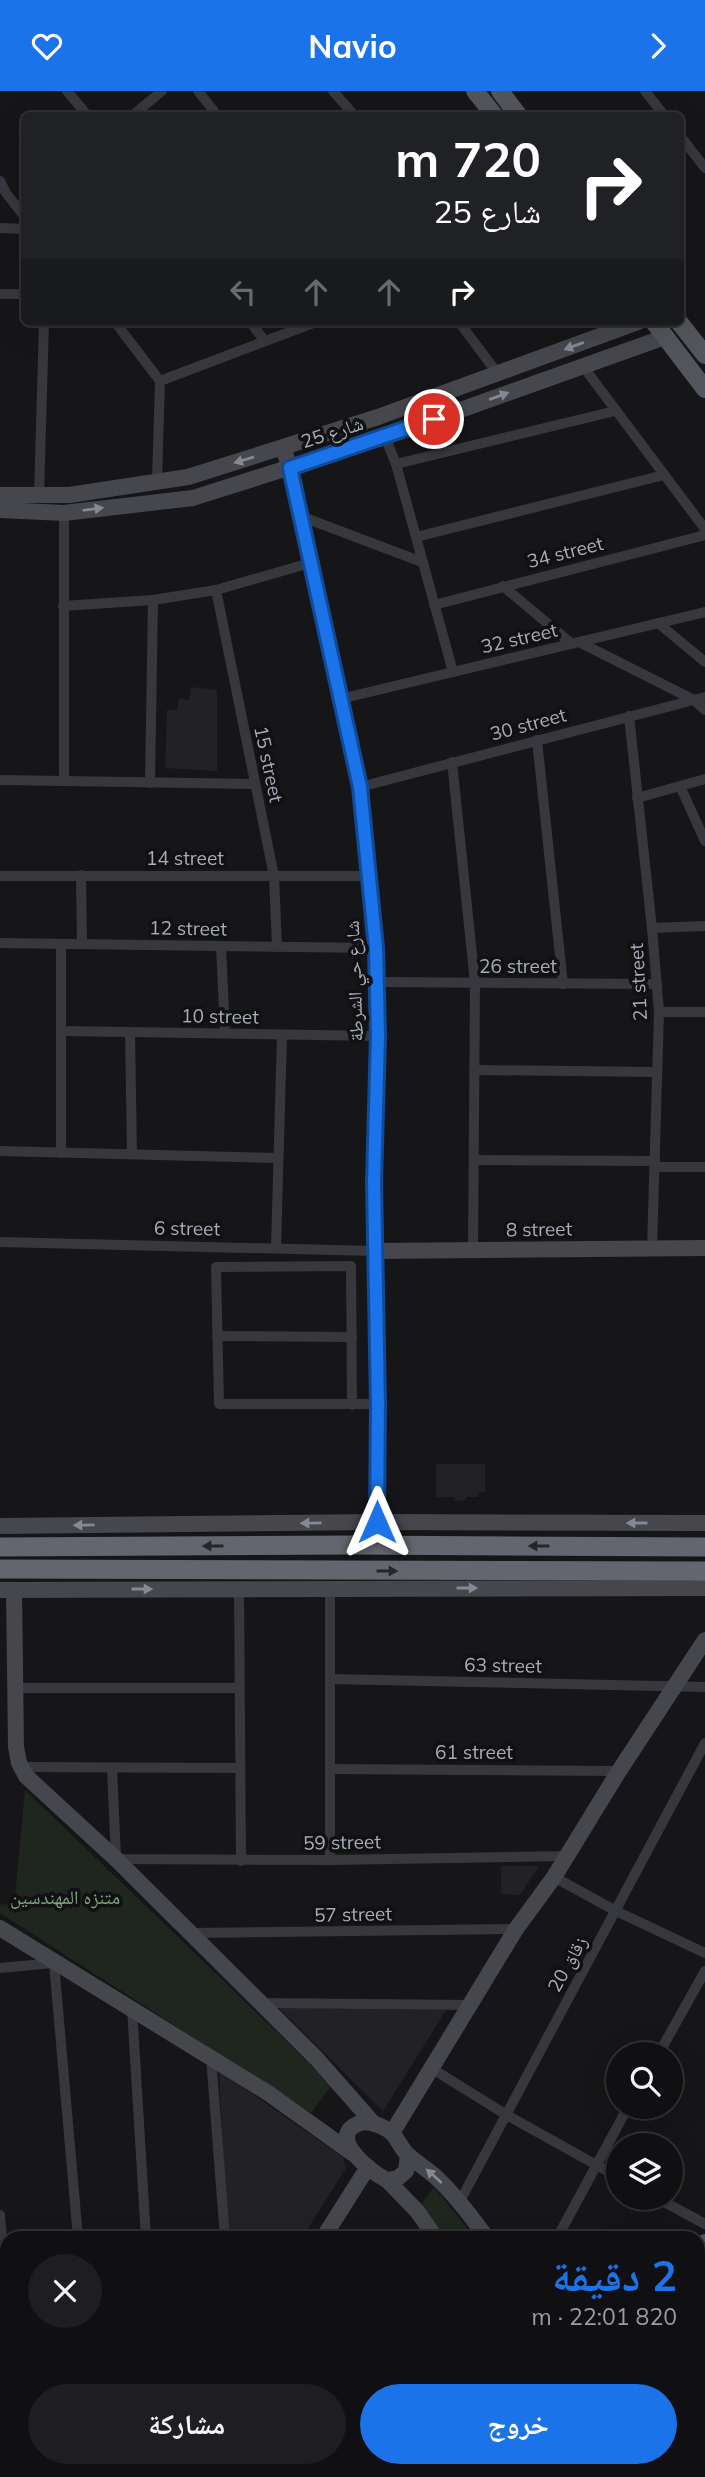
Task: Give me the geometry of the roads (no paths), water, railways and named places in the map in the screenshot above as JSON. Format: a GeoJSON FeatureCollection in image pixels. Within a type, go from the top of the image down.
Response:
{"type":"FeatureCollection","features":[{"type":"Feature","properties":{"kind":"highway"},"geometry":{"type":"LineString","coordinates":[[0,1548],[341,1545],[705,1547]]}},
{"type":"Feature","properties":{"kind":"highway"},"geometry":{"type":"LineString","coordinates":[[0,1569],[705,1571]]}},
{"type":"Feature","properties":{"kind":"main road"},"geometry":{"type":"LineString","coordinates":[[475,91],[492,112]]}},
{"type":"Feature","properties":{"kind":"main road"},"geometry":{"type":"LineString","coordinates":[[500,91],[516,112]]}},
{"type":"Feature","properties":{"kind":"main road"},"geometry":{"type":"LineString","coordinates":[[682,326],[705,355]]}},
{"type":"Feature","properties":{"kind":"main road"},"geometry":{"type":"LineString","coordinates":[[659,329],[705,389]]}},
{"type":"Feature","properties":{"kind":"street"},"geometry":{"type":"LineString","coordinates":[[67,91],[84,112]]}},
{"type":"Feature","properties":{"kind":"street"},"geometry":{"type":"LineString","coordinates":[[136,112],[162,91]]}},
{"type":"Feature","properties":{"kind":"street"},"geometry":{"type":"LineString","coordinates":[[198,91],[215,112]]}},
{"type":"Feature","properties":{"kind":"street"},"geometry":{"type":"LineString","coordinates":[[333,91],[351,112]]}},
{"type":"Feature","properties":{"kind":"street"},"geometry":{"type":"LineString","coordinates":[[645,91],[662,112]]}},
{"type":"Feature","properties":{"kind":"street"},"geometry":{"type":"LineString","coordinates":[[684,141],[705,168]]}},
{"type":"Feature","properties":{"kind":"street"},"geometry":{"type":"LineString","coordinates":[[0,181],[6,193],[21,208]]}},
{"type":"Feature","properties":{"kind":"street"},"geometry":{"type":"LineString","coordinates":[[0,228],[21,229]]}},
{"type":"Feature","properties":{"kind":"street"},"geometry":{"type":"LineString","coordinates":[[0,295],[21,294]]}},
{"type":"Feature","properties":{"kind":"street"},"geometry":{"type":"LineString","coordinates":[[39,496],[44,326]]}},
{"type":"Feature","properties":{"kind":"street"},"geometry":{"type":"LineString","coordinates":[[118,326],[160,381],[157,481]]}},
{"type":"Feature","properties":{"kind":"street"},"geometry":{"type":"LineString","coordinates":[[253,326],[265,341]]}},
{"type":"Feature","properties":{"kind":"street"},"geometry":{"type":"LineString","coordinates":[[160,381],[305,326]]}},
{"type":"Feature","properties":{"kind":"street"},"geometry":{"type":"LineString","coordinates":[[462,326],[498,374]]}},
{"type":"Feature","properties":{"kind":"street","name":"شارع 25"},"geometry":{"type":"LineString","coordinates":[[0,495],[69,495],[188,477],[378,418],[627,326]]}},
{"type":"Feature","properties":{"kind":"street","name":"شارع 25"},"geometry":{"type":"LineString","coordinates":[[0,510],[64,513],[193,498],[385,437],[582,365],[659,329]]}},
{"type":"Feature","properties":{"kind":"street"},"geometry":{"type":"LineString","coordinates":[[582,365],[705,529]]}},
{"type":"Feature","properties":{"kind":"street"},"geometry":{"type":"LineString","coordinates":[[396,464],[615,411]]}},
{"type":"Feature","properties":{"kind":"street"},"geometry":{"type":"LineString","coordinates":[[385,437],[396,464],[453,672]]}},
{"type":"Feature","properties":{"kind":"street","name":"شارع حي الشرطة"},"geometry":{"type":"LineString","coordinates":[[284,448],[360,787],[376,948],[378,1036],[374,1251],[378,1404],[377,1522]]}},
{"type":"Feature","properties":{"kind":"street"},"geometry":{"type":"LineString","coordinates":[[416,537],[663,475]]}},
{"type":"Feature","properties":{"kind":"street"},"geometry":{"type":"LineString","coordinates":[[64,513],[64,781]]}},
{"type":"Feature","properties":{"kind":"street"},"geometry":{"type":"LineString","coordinates":[[300,516],[422,562]]}},
{"type":"Feature","properties":{"kind":"street","name":"34 street"},"geometry":{"type":"LineString","coordinates":[[434,604],[705,535]]}},
{"type":"Feature","properties":{"kind":"street"},"geometry":{"type":"LineString","coordinates":[[63,606],[153,600],[216,590],[310,563]]}},
{"type":"Feature","properties":{"kind":"street"},"geometry":{"type":"LineString","coordinates":[[503,586],[576,643],[699,698],[705,710]]}},
{"type":"Feature","properties":{"kind":"street","name":"15 street"},"geometry":{"type":"LineString","coordinates":[[216,590],[274,876],[277,947]]}},
{"type":"Feature","properties":{"kind":"street"},"geometry":{"type":"LineString","coordinates":[[150,783],[153,600]]}},
{"type":"Feature","properties":{"kind":"street","name":"32 street"},"geometry":{"type":"LineString","coordinates":[[340,699],[705,612]]}},
{"type":"Feature","properties":{"kind":"street"},"geometry":{"type":"LineString","coordinates":[[658,623],[705,662]]}},
{"type":"Feature","properties":{"kind":"street","name":"30 street"},"geometry":{"type":"LineString","coordinates":[[360,787],[699,698]]}},
{"type":"Feature","properties":{"kind":"street","name":"21 street"},"geometry":{"type":"LineString","coordinates":[[629,716],[659,1012],[652,1248]]}},
{"type":"Feature","properties":{"kind":"street"},"geometry":{"type":"LineString","coordinates":[[537,740],[563,984]]}},
{"type":"Feature","properties":{"kind":"street"},"geometry":{"type":"LineString","coordinates":[[452,762],[475,983],[473,1252]]}},
{"type":"Feature","properties":{"kind":"street"},"geometry":{"type":"LineString","coordinates":[[637,797],[705,779]]}},
{"type":"Feature","properties":{"kind":"street"},"geometry":{"type":"LineString","coordinates":[[0,780],[255,784]]}},
{"type":"Feature","properties":{"kind":"street"},"geometry":{"type":"LineString","coordinates":[[680,786],[705,841]]}},
{"type":"Feature","properties":{"kind":"street"},"geometry":{"type":"LineString","coordinates":[[81,875],[82,944]]}},
{"type":"Feature","properties":{"kind":"street","name":"14 street"},"geometry":{"type":"LineString","coordinates":[[0,876],[369,876]]}},
{"type":"Feature","properties":{"kind":"street"},"geometry":{"type":"LineString","coordinates":[[652,928],[705,926]]}},
{"type":"Feature","properties":{"kind":"street","name":"12 street"},"geometry":{"type":"LineString","coordinates":[[0,943],[376,948]]}},
{"type":"Feature","properties":{"kind":"street"},"geometry":{"type":"LineString","coordinates":[[61,944],[61,1153]]}},
{"type":"Feature","properties":{"kind":"street"},"geometry":{"type":"LineString","coordinates":[[221,946],[225,1033]]}},
{"type":"Feature","properties":{"kind":"street","name":"26 street"},"geometry":{"type":"LineString","coordinates":[[378,982],[657,984]]}},
{"type":"Feature","properties":{"kind":"street"},"geometry":{"type":"LineString","coordinates":[[659,1012],[705,1013]]}},
{"type":"Feature","properties":{"kind":"street","name":"10 street"},"geometry":{"type":"LineString","coordinates":[[61,1031],[378,1036]]}},
{"type":"Feature","properties":{"kind":"street"},"geometry":{"type":"LineString","coordinates":[[130,1032],[132,1154]]}},
{"type":"Feature","properties":{"kind":"street"},"geometry":{"type":"LineString","coordinates":[[276,1247],[282,1034]]}},
{"type":"Feature","properties":{"kind":"street"},"geometry":{"type":"LineString","coordinates":[[475,1070],[657,1072]]}},
{"type":"Feature","properties":{"kind":"street"},"geometry":{"type":"LineString","coordinates":[[0,1151],[278,1158]]}},
{"type":"Feature","properties":{"kind":"street"},"geometry":{"type":"LineString","coordinates":[[475,1160],[705,1167]]}},
{"type":"Feature","properties":{"kind":"street","name":"6 street"},"geometry":{"type":"LineString","coordinates":[[0,1242],[374,1251]]}},
{"type":"Feature","properties":{"kind":"street","name":"8 street"},"geometry":{"type":"LineString","coordinates":[[374,1251],[705,1248]]}},
{"type":"Feature","properties":{"kind":"street"},"geometry":{"type":"LineString","coordinates":[[352,1405],[351,1266],[216,1267],[219,1404],[352,1405],[378,1404]]}},
{"type":"Feature","properties":{"kind":"street"},"geometry":{"type":"LineString","coordinates":[[217,1336],[352,1337]]}},
{"type":"Feature","properties":{"kind":"street"},"geometry":{"type":"LineString","coordinates":[[0,1526],[377,1522],[705,1523]]}},
{"type":"Feature","properties":{"kind":"street"},"geometry":{"type":"LineString","coordinates":[[330,1588],[330,1860]]}},
{"type":"Feature","properties":{"kind":"street"},"geometry":{"type":"LineString","coordinates":[[374,2124],[347,2092],[261,2003],[116,1859],[26,1776],[20,1767],[16,1748],[15,1688],[7,1590],[705,1588]]}},
{"type":"Feature","properties":{"kind":"street"},"geometry":{"type":"LineString","coordinates":[[239,1589],[241,1861]]}},
{"type":"Feature","properties":{"kind":"street"},"geometry":{"type":"LineString","coordinates":[[393,2133],[516,1929],[568,1856],[619,1771],[705,1640]]}},
{"type":"Feature","properties":{"kind":"street","name":"63 street"},"geometry":{"type":"LineString","coordinates":[[330,1679],[675,1685],[705,1688]]}},
{"type":"Feature","properties":{"kind":"street"},"geometry":{"type":"LineString","coordinates":[[15,1688],[239,1688]]}},
{"type":"Feature","properties":{"kind":"street","name":"زقاق 20"},"geometry":{"type":"LineString","coordinates":[[460,2201],[705,1743]]}},
{"type":"Feature","properties":{"kind":"street"},"geometry":{"type":"LineString","coordinates":[[20,1767],[240,1768]]}},
{"type":"Feature","properties":{"kind":"street"},"geometry":{"type":"LineString","coordinates":[[112,1768],[116,1859]]}},
{"type":"Feature","properties":{"kind":"street","name":"61 street"},"geometry":{"type":"LineString","coordinates":[[330,1769],[619,1771]]}},
{"type":"Feature","properties":{"kind":"street","name":"59 street"},"geometry":{"type":"LineString","coordinates":[[116,1859],[241,1861],[568,1856]]}},
{"type":"Feature","properties":{"kind":"street"},"geometry":{"type":"LineString","coordinates":[[554,1877],[705,1953]]}},
{"type":"Feature","properties":{"kind":"street"},"geometry":{"type":"LineString","coordinates":[[0,1928],[211,2057],[317,2126],[387,2180],[417,2211],[431,2231]]}},
{"type":"Feature","properties":{"kind":"street","name":"57 street"},"geometry":{"type":"LineString","coordinates":[[190,1933],[516,1929]]}},
{"type":"Feature","properties":{"kind":"street"},"geometry":{"type":"LineString","coordinates":[[0,1968],[54,1963]]}},
{"type":"Feature","properties":{"kind":"street"},"geometry":{"type":"LineString","coordinates":[[54,1963],[77,2231]]}},
{"type":"Feature","properties":{"kind":"street"},"geometry":{"type":"LineString","coordinates":[[665,2042],[705,1971]]}},
{"type":"Feature","properties":{"kind":"street"},"geometry":{"type":"LineString","coordinates":[[261,2003],[470,2005]]}},
{"type":"Feature","properties":{"kind":"street"},"geometry":{"type":"LineString","coordinates":[[132,2008],[146,2231]]}},
{"type":"Feature","properties":{"kind":"street"},"geometry":{"type":"LineString","coordinates":[[211,2057],[224,2231]]}},
{"type":"Feature","properties":{"kind":"street"},"geometry":{"type":"LineString","coordinates":[[431,2069],[505,2115],[606,2171]]}},
{"type":"Feature","properties":{"kind":"street"},"geometry":{"type":"LineString","coordinates":[[347,2092],[351,2130],[348,2143],[352,2153]]}},
{"type":"Feature","properties":{"kind":"street"},"geometry":{"type":"LineString","coordinates":[[561,2231],[621,2119]]}},
{"type":"Feature","properties":{"kind":"street"},"geometry":{"type":"LineString","coordinates":[[317,2126],[351,2130],[365,2122],[393,2133],[408,2155],[460,2201],[482,2231]]}},
{"type":"Feature","properties":{"kind":"street"},"geometry":{"type":"LineString","coordinates":[[387,2180],[398,2178],[406,2171],[408,2155]]}},
{"type":"Feature","properties":{"kind":"street"},"geometry":{"type":"LineString","coordinates":[[328,2231],[368,2167]]}},
{"type":"Feature","properties":{"kind":"street"},"geometry":{"type":"LineString","coordinates":[[679,2210],[705,2224]]}},
{"type":"Feature","properties":{"kind":"park label","name":"متنزه المهندسين"},"geometry":{"type":"Point","coordinates":[65,1897]}}]}
